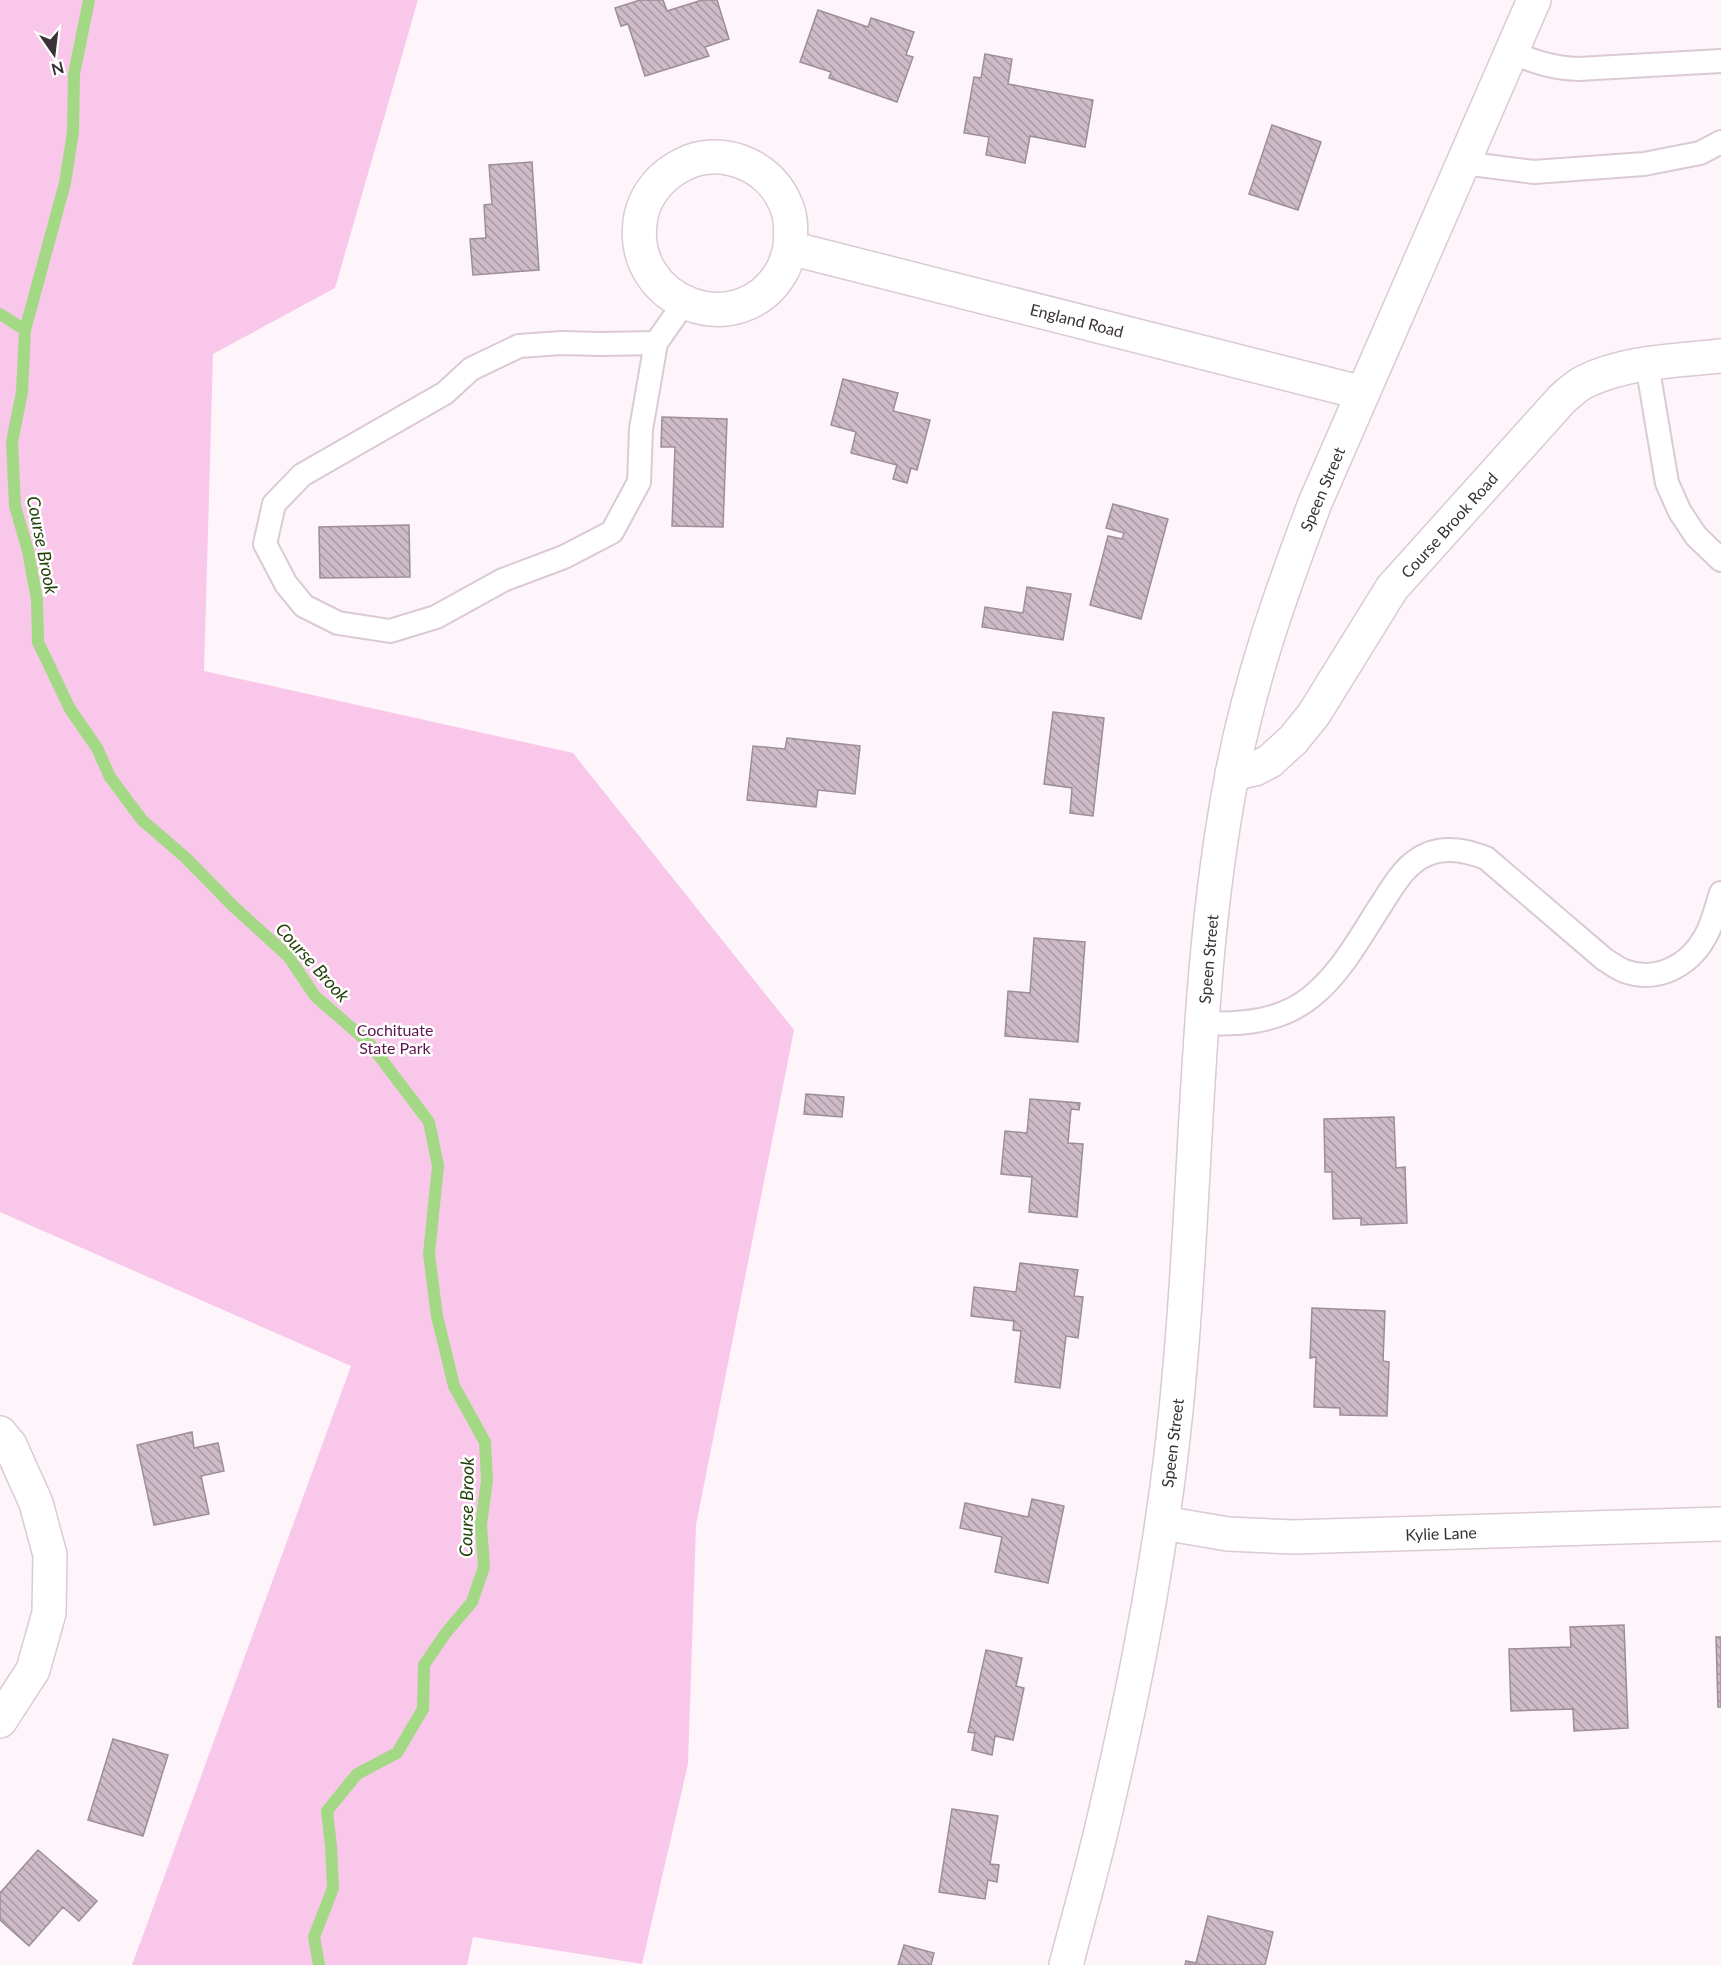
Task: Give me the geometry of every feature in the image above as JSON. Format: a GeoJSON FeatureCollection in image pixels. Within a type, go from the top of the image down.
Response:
{"type":"FeatureCollection","features":[{"type":"Feature","properties":{"kind":"street","name":"Speen Street"},"geometry":{"type":"LineString","coordinates":[[1066,1965],[1102,1830],[1147,1617],[1163,1522],[1179,1380],[1206,962],[1217,865],[1232,774],[1253,678],[1315,503],[1534,0]]}},
{"type":"Feature","properties":{"kind":"street"},"geometry":{"type":"LineString","coordinates":[[712,156],[735,159],[756,169],[773,183],[785,203],[791,224],[790,248],[783,269],[769,287],[751,301],[729,308],[706,309],[684,303],[665,291],[650,274],[641,253],[639,230],[643,208],[654,188],[670,171],[690,160],[712,156]]}},
{"type":"Feature","properties":{"kind":"street","name":"England Road"},"geometry":{"type":"LineString","coordinates":[[790,248],[1363,393]]}},
{"type":"Feature","properties":{"kind":"street","name":"Course Brook Road"},"geometry":{"type":"LineString","coordinates":[[1232,774],[1255,769],[1270,761],[1293,740],[1314,714],[1392,588],[1562,399],[1582,382],[1614,370],[1721,356]]}},
{"type":"Feature","properties":{"kind":"street"},"geometry":{"type":"LineString","coordinates":[[0,1433],[10,1445],[36,1503],[50,1555],[49,1613],[33,1670],[0,1721]]}},
{"type":"Feature","properties":{"kind":"street","name":"Kylie Lane"},"geometry":{"type":"LineString","coordinates":[[1163,1522],[1228,1534],[1293,1537],[1721,1524]]}},
{"type":"Feature","properties":{"kind":"lane"},"geometry":{"type":"LineString","coordinates":[[1511,52],[1535,63],[1557,68],[1578,69],[1721,62]]}},
{"type":"Feature","properties":{"kind":"lane"},"geometry":{"type":"LineString","coordinates":[[1463,163],[1534,172],[1644,164],[1700,153],[1721,142]]}},
{"type":"Feature","properties":{"kind":"lane"},"geometry":{"type":"LineString","coordinates":[[656,343],[602,345],[561,343],[519,346],[471,369],[445,393],[302,475],[274,504],[265,544],[286,584],[304,606],[338,623],[390,631],[436,617],[503,580],[564,556],[612,532],[639,482],[641,429],[656,343],[684,303]]}},
{"type":"Feature","properties":{"kind":"lane"},"geometry":{"type":"LineString","coordinates":[[1647,364],[1667,483],[1680,512],[1696,536],[1721,560]]}},
{"type":"Feature","properties":{"kind":"lane"},"geometry":{"type":"LineString","coordinates":[[1203,1023],[1233,1025],[1260,1022],[1310,999],[1329,981],[1411,863],[1429,853],[1450,849],[1470,852],[1486,858],[1604,959],[1624,971],[1646,975],[1663,974],[1680,966],[1695,953],[1707,935],[1721,893]]}},
{"type":"Feature","properties":{"kind":"green space","name":"Cochituate State Park"},"geometry":{"type":"Polygon","coordinates":[[[0,0],[418,0],[335,288],[213,354],[204,671],[573,753],[794,1030],[696,1525],[688,1764],[642,1964],[473,1937],[467,1965],[132,1965],[351,1366],[0,1212],[0,0]]]}},
{"type":"Feature","properties":{"kind":"building"},"geometry":{"type":"Polygon","coordinates":[[[640,0],[663,0],[667,11],[702,0],[717,0],[729,39],[705,47],[709,56],[645,76],[628,24],[621,26],[615,8],[640,0]]]}},
{"type":"Feature","properties":{"kind":"building"},"geometry":{"type":"Polygon","coordinates":[[[818,10],[868,27],[871,18],[914,32],[906,55],[913,57],[897,102],[829,78],[831,72],[800,62],[818,10]]]}},
{"type":"Feature","properties":{"kind":"building"},"geometry":{"type":"Polygon","coordinates":[[[985,54],[1012,59],[1008,84],[1093,100],[1085,147],[1030,136],[1025,163],[986,155],[989,137],[964,133],[974,77],[981,78],[985,54]]]}},
{"type":"Feature","properties":{"kind":"building"},"geometry":{"type":"Polygon","coordinates":[[[1272,125],[1321,142],[1298,210],[1249,194],[1272,125]]]}},
{"type":"Feature","properties":{"kind":"building"},"geometry":{"type":"Polygon","coordinates":[[[532,162],[539,270],[473,275],[470,239],[486,238],[484,205],[492,204],[489,165],[532,162]]]}},
{"type":"Feature","properties":{"kind":"building"},"geometry":{"type":"Polygon","coordinates":[[[843,379],[898,393],[893,411],[930,420],[917,470],[911,468],[907,483],[893,479],[897,465],[851,453],[856,432],[831,425],[843,379]]]}},
{"type":"Feature","properties":{"kind":"building"},"geometry":{"type":"Polygon","coordinates":[[[662,417],[727,419],[723,527],[672,526],[675,447],[661,447],[662,417]]]}},
{"type":"Feature","properties":{"kind":"building"},"geometry":{"type":"Polygon","coordinates":[[[1113,504],[1168,519],[1141,619],[1090,605],[1108,536],[1122,539],[1124,533],[1106,528],[1113,504]]]}},
{"type":"Feature","properties":{"kind":"building"},"geometry":{"type":"Polygon","coordinates":[[[409,525],[410,577],[320,578],[319,527],[409,525]]]}},
{"type":"Feature","properties":{"kind":"building"},"geometry":{"type":"Polygon","coordinates":[[[1027,587],[1071,594],[1063,640],[982,627],[985,607],[1023,613],[1027,587]]]}},
{"type":"Feature","properties":{"kind":"building"},"geometry":{"type":"Polygon","coordinates":[[[1053,712],[1104,718],[1093,816],[1070,813],[1072,788],[1044,784],[1053,712]]]}},
{"type":"Feature","properties":{"kind":"building"},"geometry":{"type":"Polygon","coordinates":[[[787,738],[860,746],[855,794],[818,790],[816,807],[747,800],[753,746],[785,749],[787,738]]]}},
{"type":"Feature","properties":{"kind":"building"},"geometry":{"type":"Polygon","coordinates":[[[1034,938],[1085,942],[1078,1042],[1005,1036],[1008,991],[1030,993],[1034,938]]]}},
{"type":"Feature","properties":{"kind":"building"},"geometry":{"type":"Polygon","coordinates":[[[806,1094],[844,1097],[842,1117],[804,1114],[806,1094]]]}},
{"type":"Feature","properties":{"kind":"building"},"geometry":{"type":"Polygon","coordinates":[[[1030,1099],[1080,1103],[1079,1110],[1071,1109],[1068,1143],[1083,1144],[1077,1217],[1029,1212],[1032,1177],[1001,1174],[1005,1131],[1027,1133],[1030,1099]]]}},
{"type":"Feature","properties":{"kind":"building"},"geometry":{"type":"Polygon","coordinates":[[[1394,1117],[1396,1168],[1405,1167],[1407,1223],[1361,1225],[1361,1218],[1333,1219],[1332,1172],[1325,1172],[1324,1119],[1394,1117]]]}},
{"type":"Feature","properties":{"kind":"building"},"geometry":{"type":"Polygon","coordinates":[[[1020,1263],[1078,1270],[1074,1296],[1083,1297],[1078,1338],[1066,1336],[1060,1388],[1015,1382],[1021,1331],[1013,1330],[1014,1321],[971,1316],[974,1287],[1016,1292],[1020,1263]]]}},
{"type":"Feature","properties":{"kind":"building"},"geometry":{"type":"Polygon","coordinates":[[[1312,1308],[1385,1311],[1383,1361],[1389,1362],[1387,1416],[1340,1415],[1340,1408],[1314,1407],[1316,1357],[1310,1358],[1312,1308]]]}},
{"type":"Feature","properties":{"kind":"building"},"geometry":{"type":"Polygon","coordinates":[[[192,1432],[194,1448],[218,1443],[224,1471],[201,1476],[209,1514],[154,1525],[137,1445],[192,1432]]]}},
{"type":"Feature","properties":{"kind":"building"},"geometry":{"type":"Polygon","coordinates":[[[1032,1499],[1064,1506],[1048,1583],[995,1572],[1002,1537],[960,1528],[965,1503],[1028,1517],[1032,1499]]]}},
{"type":"Feature","properties":{"kind":"building"},"geometry":{"type":"Polygon","coordinates":[[[1624,1625],[1628,1728],[1574,1731],[1573,1709],[1511,1711],[1509,1649],[1571,1647],[1570,1627],[1624,1625]]]}},
{"type":"Feature","properties":{"kind":"building"},"geometry":{"type":"Polygon","coordinates":[[[1716,1637],[1721,1637],[1721,1707],[1718,1707],[1716,1637]]]}},
{"type":"Feature","properties":{"kind":"building"},"geometry":{"type":"Polygon","coordinates":[[[986,1650],[1022,1658],[1016,1686],[1024,1688],[1013,1740],[995,1736],[992,1755],[972,1750],[975,1733],[968,1732],[986,1650]]]}},
{"type":"Feature","properties":{"kind":"building"},"geometry":{"type":"Polygon","coordinates":[[[113,1739],[168,1755],[143,1836],[88,1820],[113,1739]]]}},
{"type":"Feature","properties":{"kind":"building"},"geometry":{"type":"Polygon","coordinates":[[[952,1809],[998,1816],[990,1864],[999,1865],[997,1882],[988,1880],[985,1899],[939,1892],[952,1809]]]}},
{"type":"Feature","properties":{"kind":"building"},"geometry":{"type":"Polygon","coordinates":[[[38,1850],[97,1901],[79,1921],[63,1907],[29,1946],[0,1920],[0,1893],[38,1850]]]}},
{"type":"Feature","properties":{"kind":"building"},"geometry":{"type":"Polygon","coordinates":[[[1208,1916],[1273,1932],[1265,1965],[1185,1965],[1186,1961],[1196,1963],[1208,1916]]]}},
{"type":"Feature","properties":{"kind":"building"},"geometry":{"type":"Polygon","coordinates":[[[904,1945],[934,1953],[931,1965],[898,1965],[904,1945]]]}},
{"type":"Feature","properties":{"kind":"waterway","name":"Course Brook"},"geometry":{"type":"LineString","coordinates":[[89,0],[74,74],[73,132],[65,183],[25,330],[22,392],[12,442],[15,506],[28,551],[37,600],[38,642],[70,709],[97,748],[110,777],[142,820],[186,858],[233,906],[288,956],[315,996],[370,1044],[429,1122],[438,1166],[429,1254],[437,1316],[454,1386],[485,1442],[487,1480],[481,1525],[484,1567],[472,1602],[445,1634],[424,1665],[423,1709],[397,1753],[357,1774],[327,1811],[333,1888],[314,1937],[319,1965]]}},
{"type":"Feature","properties":{"kind":"waterway"},"geometry":{"type":"LineString","coordinates":[[0,314],[25,330]]}}]}
